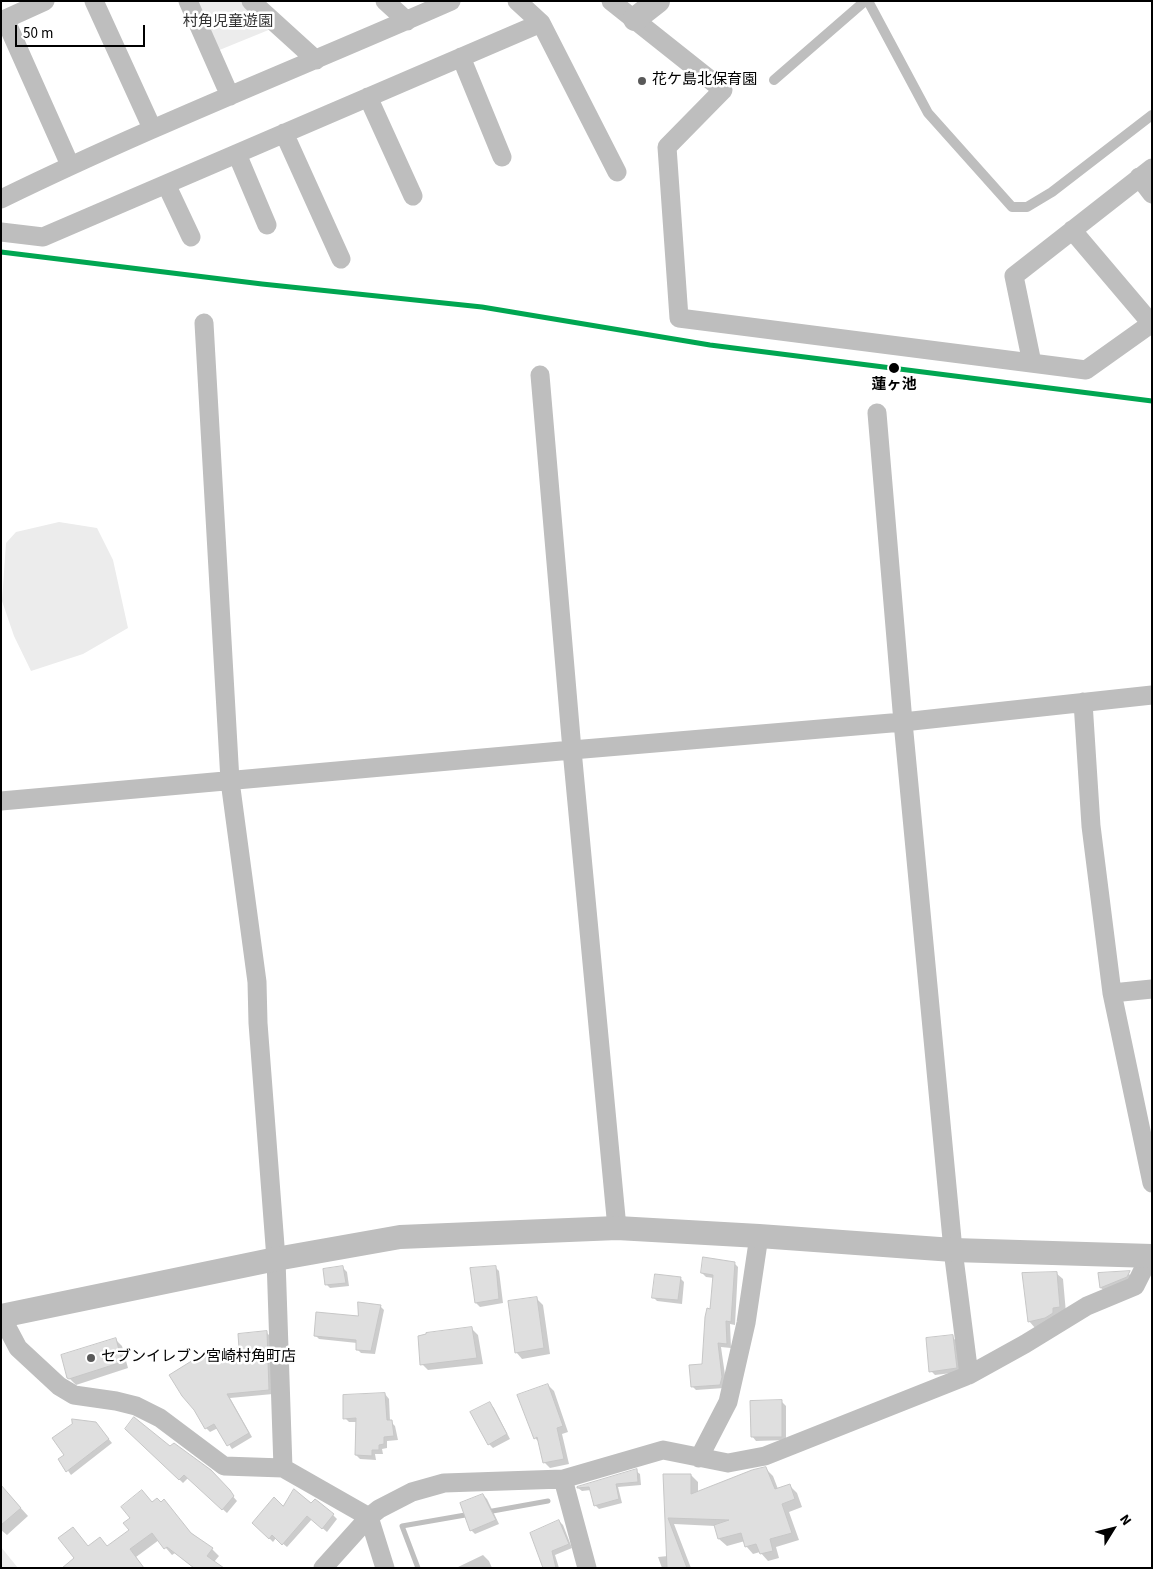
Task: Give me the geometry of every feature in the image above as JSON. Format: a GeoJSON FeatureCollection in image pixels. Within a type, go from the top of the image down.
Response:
{"type":"FeatureCollection","features":[{"type":"Feature","properties":{"kind":"street"},"geometry":{"type":"LineString","coordinates":[[45,1],[3,20],[70,165]]}},
{"type":"Feature","properties":{"kind":"street"},"geometry":{"type":"LineString","coordinates":[[94,1],[152,128]]}},
{"type":"Feature","properties":{"kind":"street"},"geometry":{"type":"LineString","coordinates":[[188,1],[230,96]]}},
{"type":"Feature","properties":{"kind":"street"},"geometry":{"type":"LineString","coordinates":[[251,1],[316,60]]}},
{"type":"Feature","properties":{"kind":"street"},"geometry":{"type":"LineString","coordinates":[[385,1],[407,20]]}},
{"type":"Feature","properties":{"kind":"street"},"geometry":{"type":"LineString","coordinates":[[1,199],[152,128],[316,60],[451,1]]}},
{"type":"Feature","properties":{"kind":"street"},"geometry":{"type":"LineString","coordinates":[[517,1],[540,22],[617,172]]}},
{"type":"Feature","properties":{"kind":"street"},"geometry":{"type":"LineString","coordinates":[[611,1],[723,90],[667,148],[679,318],[1086,370],[1152,323],[1072,230]]}},
{"type":"Feature","properties":{"kind":"street"},"geometry":{"type":"LineString","coordinates":[[635,19],[658,1]]}},
{"type":"Feature","properties":{"kind":"street"},"geometry":{"type":"LineString","coordinates":[[1,232],[43,237],[540,22]]}},
{"type":"Feature","properties":{"kind":"street"},"geometry":{"type":"LineString","coordinates":[[460,57],[502,157]]}},
{"type":"Feature","properties":{"kind":"street"},"geometry":{"type":"LineString","coordinates":[[368,97],[413,196]]}},
{"type":"Feature","properties":{"kind":"street"},"geometry":{"type":"LineString","coordinates":[[284,133],[341,258]]}},
{"type":"Feature","properties":{"kind":"street"},"geometry":{"type":"LineString","coordinates":[[237,154],[267,225]]}},
{"type":"Feature","properties":{"kind":"street"},"geometry":{"type":"LineString","coordinates":[[1032,363],[1014,276],[1145,172],[1152,194]]}},
{"type":"Feature","properties":{"kind":"street"},"geometry":{"type":"LineString","coordinates":[[166,184],[191,237]]}},
{"type":"Feature","properties":{"kind":"street"},"geometry":{"type":"LineString","coordinates":[[204,323],[230,782],[257,982],[276,1259],[283,1468]]}},
{"type":"Feature","properties":{"kind":"street"},"geometry":{"type":"LineString","coordinates":[[540,374],[572,750],[617,1228]]}},
{"type":"Feature","properties":{"kind":"street"},"geometry":{"type":"LineString","coordinates":[[877,413],[903,722],[953,1250],[969,1375]]}},
{"type":"Feature","properties":{"kind":"street"},"geometry":{"type":"LineString","coordinates":[[1,802],[903,722],[1152,695]]}},
{"type":"Feature","properties":{"kind":"street"},"geometry":{"type":"LineString","coordinates":[[1082,702],[1091,826],[1112,993],[1152,1183]]}},
{"type":"Feature","properties":{"kind":"street"},"geometry":{"type":"LineString","coordinates":[[1112,993],[1152,989]]}},
{"type":"Feature","properties":{"kind":"street"},"geometry":{"type":"LineString","coordinates":[[323,1568],[369,1516],[412,1492],[444,1483],[563,1480],[663,1450],[728,1463],[765,1456],[969,1375],[1025,1344],[1087,1306],[1135,1286],[1151,1256],[953,1250],[617,1228],[400,1237],[276,1259],[1,1316],[18,1348],[59,1386],[74,1395],[136,1406],[160,1418],[224,1466],[283,1468],[369,1516],[385,1568]]}},
{"type":"Feature","properties":{"kind":"street"},"geometry":{"type":"LineString","coordinates":[[699,1458],[728,1402],[746,1323],[759,1236]]}},
{"type":"Feature","properties":{"kind":"street"},"geometry":{"type":"LineString","coordinates":[[563,1480],[587,1568]]}},
{"type":"Feature","properties":{"kind":"lane"},"geometry":{"type":"LineString","coordinates":[[774,80],[867,1],[928,113],[1012,207],[1027,208],[1052,192],[1152,116]]}},
{"type":"Feature","properties":{"kind":"green space","name":"村角児童遊園"},"geometry":{"type":"Polygon","coordinates":[[[193,1],[242,1],[271,29],[217,51],[193,1]]]}},
{"type":"Feature","properties":{"kind":"green space"},"geometry":{"type":"Polygon","coordinates":[[[59,522],[97,528],[113,560],[128,628],[83,654],[31,671],[14,636],[2,601],[6,543],[16,532],[59,522]]]}},
{"type":"Feature","properties":{"kind":"green space"},"geometry":{"type":"Polygon","coordinates":[[[1,1547],[18,1568],[1,1568],[1,1547]]]}},
{"type":"Feature","properties":{"kind":"building"},"geometry":{"type":"Polygon","coordinates":[[[703,1257],[735,1262],[731,1322],[726,1321],[727,1344],[718,1343],[722,1377],[720,1385],[691,1387],[689,1365],[702,1364],[705,1317],[707,1308],[710,1309],[713,1275],[701,1273],[703,1257]]]}},
{"type":"Feature","properties":{"kind":"building"},"geometry":{"type":"Polygon","coordinates":[[[343,1266],[346,1283],[325,1285],[323,1269],[343,1266]]]}},
{"type":"Feature","properties":{"kind":"building"},"geometry":{"type":"Polygon","coordinates":[[[496,1266],[499,1299],[475,1303],[470,1268],[496,1266]]]}},
{"type":"Feature","properties":{"kind":"building"},"geometry":{"type":"Polygon","coordinates":[[[1130,1271],[1127,1277],[1100,1288],[1098,1273],[1130,1271]]]}},
{"type":"Feature","properties":{"kind":"building"},"geometry":{"type":"Polygon","coordinates":[[[1057,1272],[1060,1307],[1053,1308],[1053,1313],[1045,1318],[1028,1322],[1022,1273],[1057,1272]]]}},
{"type":"Feature","properties":{"kind":"building"},"geometry":{"type":"Polygon","coordinates":[[[655,1274],[681,1277],[678,1300],[652,1298],[655,1274]]]}},
{"type":"Feature","properties":{"kind":"building"},"geometry":{"type":"Polygon","coordinates":[[[537,1297],[544,1348],[515,1353],[508,1301],[537,1297]]]}},
{"type":"Feature","properties":{"kind":"building"},"geometry":{"type":"Polygon","coordinates":[[[358,1302],[381,1305],[371,1351],[356,1350],[356,1340],[314,1336],[316,1312],[358,1316],[358,1302]]]}},
{"type":"Feature","properties":{"kind":"building"},"geometry":{"type":"Polygon","coordinates":[[[472,1327],[477,1358],[420,1365],[418,1336],[426,1333],[472,1327]]]}},
{"type":"Feature","properties":{"kind":"building"},"geometry":{"type":"Polygon","coordinates":[[[267,1331],[269,1390],[227,1394],[249,1433],[227,1446],[214,1424],[205,1429],[169,1375],[206,1352],[239,1348],[238,1334],[267,1331]]]}},
{"type":"Feature","properties":{"kind":"building"},"geometry":{"type":"Polygon","coordinates":[[[953,1335],[957,1368],[929,1372],[926,1338],[953,1335]]]}},
{"type":"Feature","properties":{"kind":"building","name":"セブンイレブン宮崎村角町店"},"geometry":{"type":"Polygon","coordinates":[[[116,1338],[122,1362],[69,1379],[67,1378],[61,1355],[116,1338]]]}},
{"type":"Feature","properties":{"kind":"building"},"geometry":{"type":"Polygon","coordinates":[[[548,1384],[563,1426],[557,1428],[564,1459],[543,1463],[537,1437],[534,1439],[517,1395],[548,1384]]]}},
{"type":"Feature","properties":{"kind":"building"},"geometry":{"type":"Polygon","coordinates":[[[385,1393],[387,1420],[392,1420],[394,1436],[384,1437],[384,1444],[379,1445],[379,1450],[372,1450],[372,1456],[355,1455],[356,1418],[343,1419],[343,1395],[385,1393]]]}},
{"type":"Feature","properties":{"kind":"building"},"geometry":{"type":"Polygon","coordinates":[[[782,1400],[782,1437],[751,1437],[750,1401],[782,1400]]]}},
{"type":"Feature","properties":{"kind":"building"},"geometry":{"type":"Polygon","coordinates":[[[490,1402],[507,1434],[488,1445],[470,1412],[490,1402]]]}},
{"type":"Feature","properties":{"kind":"building"},"geometry":{"type":"Polygon","coordinates":[[[134,1417],[170,1446],[174,1443],[211,1470],[230,1490],[234,1496],[222,1510],[184,1475],[179,1480],[125,1429],[134,1417]]]}},
{"type":"Feature","properties":{"kind":"building"},"geometry":{"type":"Polygon","coordinates":[[[72,1419],[96,1422],[109,1439],[66,1472],[58,1459],[64,1455],[52,1438],[72,1424],[72,1419]]]}},
{"type":"Feature","properties":{"kind":"building"},"geometry":{"type":"Polygon","coordinates":[[[766,1467],[775,1489],[790,1484],[795,1499],[782,1504],[792,1533],[770,1539],[773,1551],[760,1554],[756,1544],[745,1547],[741,1533],[718,1539],[714,1525],[729,1520],[668,1518],[687,1568],[667,1568],[663,1474],[691,1474],[691,1494],[752,1470],[766,1467]]]}},
{"type":"Feature","properties":{"kind":"building"},"geometry":{"type":"Polygon","coordinates":[[[637,1469],[638,1482],[616,1484],[619,1499],[594,1506],[589,1487],[577,1488],[577,1487],[637,1469]]]}},
{"type":"Feature","properties":{"kind":"building"},"geometry":{"type":"Polygon","coordinates":[[[1,1485],[21,1508],[1,1525],[1,1485]]]}},
{"type":"Feature","properties":{"kind":"building"},"geometry":{"type":"Polygon","coordinates":[[[294,1489],[311,1503],[315,1499],[334,1514],[322,1529],[307,1516],[282,1545],[272,1535],[269,1539],[252,1523],[274,1497],[283,1506],[294,1489]]]}},
{"type":"Feature","properties":{"kind":"building"},"geometry":{"type":"Polygon","coordinates":[[[142,1490],[152,1502],[157,1498],[161,1502],[164,1499],[191,1533],[213,1548],[207,1556],[224,1568],[194,1568],[167,1547],[164,1549],[152,1533],[130,1549],[144,1568],[62,1568],[74,1558],[58,1538],[73,1527],[88,1546],[100,1537],[107,1546],[129,1530],[123,1523],[130,1518],[121,1507],[142,1490]]]}},
{"type":"Feature","properties":{"kind":"building"},"geometry":{"type":"Polygon","coordinates":[[[483,1494],[496,1520],[470,1531],[460,1503],[483,1494]]]}},
{"type":"Feature","properties":{"kind":"building"},"geometry":{"type":"Polygon","coordinates":[[[559,1520],[569,1544],[552,1551],[556,1568],[543,1568],[530,1533],[559,1520]]]}},
{"type":"Feature","properties":{"kind":"waterway"},"geometry":{"type":"LineString","coordinates":[[487,1512],[548,1501]]}},
{"type":"Feature","properties":{"kind":"waterway"},"geometry":{"type":"LineString","coordinates":[[418,1568],[402,1526],[471,1514]]}},
{"type":"Feature","properties":{"kind":"transit line"},"geometry":{"type":"LineString","coordinates":[[1,252],[262,284],[482,307],[710,345],[1152,401]]}},
{"type":"Feature","properties":{"kind":"place","name":"花ケ島北保育園"},"geometry":{"type":"Point","coordinates":[642,81]}},
{"type":"Feature","properties":{"kind":"place","name":"蓮ヶ池"},"geometry":{"type":"Point","coordinates":[894,368]}},
{"type":"Feature","properties":{"kind":"place","name":"セブンイレブン宮崎村角町店"},"geometry":{"type":"Point","coordinates":[91,1358]}}]}
